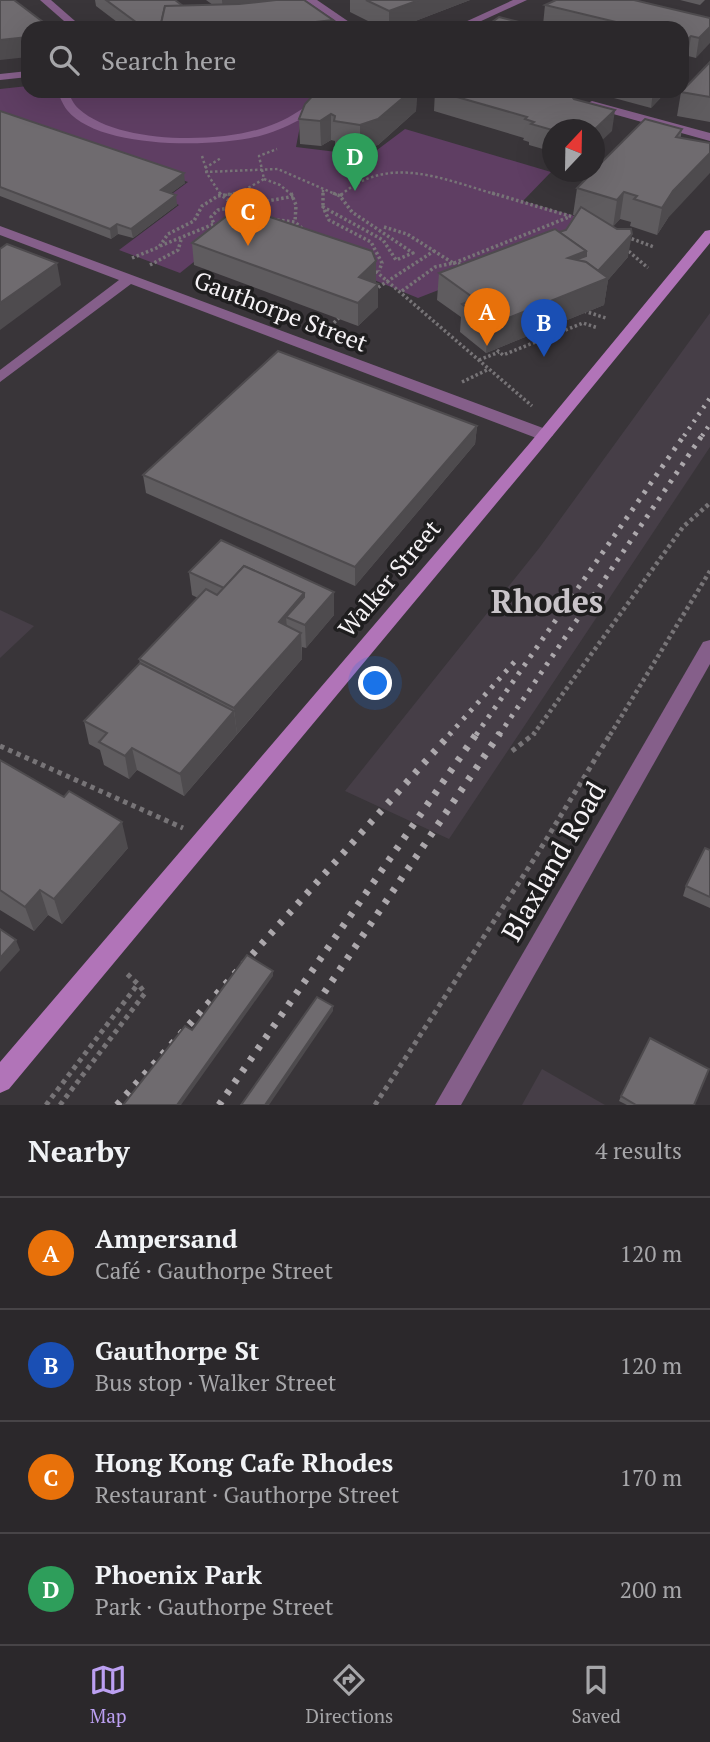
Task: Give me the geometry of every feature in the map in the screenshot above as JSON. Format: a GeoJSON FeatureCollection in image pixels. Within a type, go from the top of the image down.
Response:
{"type":"FeatureCollection","features":[{"type":"Feature","properties":{"kind":"street"},"geometry":{"type":"LineString","coordinates":[[45,0],[70,21]]}},
{"type":"Feature","properties":{"kind":"street"},"geometry":{"type":"LineString","coordinates":[[310,0],[342,21]]}},
{"type":"Feature","properties":{"kind":"street"},"geometry":{"type":"LineString","coordinates":[[473,21],[522,0]]}},
{"type":"Feature","properties":{"kind":"street"},"geometry":{"type":"LineString","coordinates":[[0,78],[21,75]]}},
{"type":"Feature","properties":{"kind":"street"},"geometry":{"type":"LineString","coordinates":[[578,98],[710,137]]}},
{"type":"Feature","properties":{"kind":"street","name":"Gauthorpe Street"},"geometry":{"type":"LineString","coordinates":[[0,230],[551,429]]}},
{"type":"Feature","properties":{"kind":"street","name":"Walker Street"},"geometry":{"type":"LineString","coordinates":[[0,1082],[202,837],[551,429],[710,234]]}},
{"type":"Feature","properties":{"kind":"street"},"geometry":{"type":"LineString","coordinates":[[0,377],[130,278]]}},
{"type":"Feature","properties":{"kind":"street","name":"Blaxland Road"},"geometry":{"type":"LineString","coordinates":[[447,1105],[710,647]]}},
{"type":"Feature","properties":{"kind":"lane"},"geometry":{"type":"LineString","coordinates":[[65,98],[69,109],[117,132],[179,141],[246,136],[274,128],[298,117],[322,98]]}},
{"type":"Feature","properties":{"kind":"path"},"geometry":{"type":"LineString","coordinates":[[212,149],[202,155],[205,170],[218,196],[248,214]]}},
{"type":"Feature","properties":{"kind":"path"},"geometry":{"type":"LineString","coordinates":[[205,170],[231,153]]}},
{"type":"Feature","properties":{"kind":"path"},"geometry":{"type":"LineString","coordinates":[[259,156],[264,179]]}},
{"type":"Feature","properties":{"kind":"path"},"geometry":{"type":"LineString","coordinates":[[205,170],[262,168],[304,177],[323,190],[340,195]]}},
{"type":"Feature","properties":{"kind":"path"},"geometry":{"type":"LineString","coordinates":[[340,195],[359,178],[398,170],[419,172],[582,220]]}},
{"type":"Feature","properties":{"kind":"path"},"geometry":{"type":"LineString","coordinates":[[159,247],[176,228],[193,225],[200,216],[202,206],[218,196],[239,193],[264,179],[286,186],[295,196],[298,208],[295,222]]}},
{"type":"Feature","properties":{"kind":"path"},"geometry":{"type":"LineString","coordinates":[[323,190],[323,207],[329,220],[371,242],[382,263],[379,271]]}},
{"type":"Feature","properties":{"kind":"path"},"geometry":{"type":"LineString","coordinates":[[340,195],[342,204],[355,216],[407,234],[453,263],[473,266]]}},
{"type":"Feature","properties":{"kind":"path"},"geometry":{"type":"LineString","coordinates":[[132,258],[140,252],[181,239],[188,233],[214,224],[211,217],[231,205],[295,196]]}},
{"type":"Feature","properties":{"kind":"path"},"geometry":{"type":"LineString","coordinates":[[323,207],[383,240],[396,260],[403,260],[413,253],[379,226]]}},
{"type":"Feature","properties":{"kind":"path"},"geometry":{"type":"LineString","coordinates":[[402,291],[435,267],[453,263],[571,216]]}},
{"type":"Feature","properties":{"kind":"path"},"geometry":{"type":"LineString","coordinates":[[270,220],[295,222],[311,236]]}},
{"type":"Feature","properties":{"kind":"path"},"geometry":{"type":"LineString","coordinates":[[617,232],[654,247]]}},
{"type":"Feature","properties":{"kind":"path"},"geometry":{"type":"LineString","coordinates":[[150,265],[178,250],[181,239]]}},
{"type":"Feature","properties":{"kind":"path"},"geometry":{"type":"LineString","coordinates":[[618,243],[648,268]]}},
{"type":"Feature","properties":{"kind":"path"},"geometry":{"type":"LineString","coordinates":[[619,260],[627,250]]}},
{"type":"Feature","properties":{"kind":"path"},"geometry":{"type":"LineString","coordinates":[[368,294],[434,251]]}},
{"type":"Feature","properties":{"kind":"path"},"geometry":{"type":"LineString","coordinates":[[369,267],[379,271],[527,402],[551,429]]}},
{"type":"Feature","properties":{"kind":"path"},"geometry":{"type":"LineString","coordinates":[[587,300],[578,311],[606,318]]}},
{"type":"Feature","properties":{"kind":"path"},"geometry":{"type":"LineString","coordinates":[[337,320],[347,310]]}},
{"type":"Feature","properties":{"kind":"path"},"geometry":{"type":"LineString","coordinates":[[505,342],[493,347],[503,355],[583,323],[598,328]]}},
{"type":"Feature","properties":{"kind":"path"},"geometry":{"type":"LineString","coordinates":[[479,360],[499,352]]}},
{"type":"Feature","properties":{"kind":"path"},"geometry":{"type":"LineString","coordinates":[[464,380],[489,369]]}},
{"type":"Feature","properties":{"kind":"path"},"geometry":{"type":"LineString","coordinates":[[512,751],[535,733],[683,527],[710,503]]}},
{"type":"Feature","properties":{"kind":"path"},"geometry":{"type":"LineString","coordinates":[[375,1105],[538,853],[710,571]]}},
{"type":"Feature","properties":{"kind":"path"},"geometry":{"type":"LineString","coordinates":[[0,746],[202,837]]}},
{"type":"Feature","properties":{"kind":"path"},"geometry":{"type":"LineString","coordinates":[[60,1105],[145,993],[105,954]]}},
{"type":"Feature","properties":{"kind":"path"},"geometry":{"type":"LineString","coordinates":[[46,1105],[138,984]]}},
{"type":"Feature","properties":{"kind":"shaded area"},"geometry":{"type":"Polygon","coordinates":[[[21,87],[21,98],[325,98],[300,126],[296,147],[369,156],[405,129],[542,169],[542,181],[523,201],[578,217],[552,246],[418,298],[240,225],[180,273],[119,250],[179,205],[165,199],[188,182],[0,118],[0,89],[21,87]]]}},
{"type":"Feature","properties":{"kind":"shaded area"},"geometry":{"type":"Polygon","coordinates":[[[710,313],[710,447],[449,839],[345,791],[540,547],[710,313]]]}},
{"type":"Feature","properties":{"kind":"shaded area"},"geometry":{"type":"Polygon","coordinates":[[[0,610],[34,626],[0,658],[0,610]]]}},
{"type":"Feature","properties":{"kind":"shaded area"},"geometry":{"type":"Polygon","coordinates":[[[542,1069],[605,1105],[522,1105],[542,1069]]]}},
{"type":"Feature","properties":{"kind":"building"},"geometry":{"type":"Polygon","coordinates":[[[0,0],[14,0],[42,21],[21,21],[21,38],[0,40],[0,0]]]}},
{"type":"Feature","properties":{"kind":"building"},"geometry":{"type":"Polygon","coordinates":[[[106,0],[175,0],[183,6],[165,6],[162,21],[134,21],[106,0]]]}},
{"type":"Feature","properties":{"kind":"building"},"geometry":{"type":"Polygon","coordinates":[[[304,0],[333,20],[162,21],[165,6],[304,0]]]}},
{"type":"Feature","properties":{"kind":"building"},"geometry":{"type":"Polygon","coordinates":[[[366,0],[419,0],[389,11],[366,0]]]}},
{"type":"Feature","properties":{"kind":"building"},"geometry":{"type":"Polygon","coordinates":[[[556,0],[634,0],[710,18],[710,27],[699,38],[689,38],[689,21],[612,21],[545,5],[556,0]]]}},
{"type":"Feature","properties":{"kind":"building"},"geometry":{"type":"Polygon","coordinates":[[[499,17],[515,21],[493,21],[499,17]]]}},
{"type":"Feature","properties":{"kind":"building"},"geometry":{"type":"Polygon","coordinates":[[[710,62],[710,97],[689,93],[689,84],[710,62]]]}},
{"type":"Feature","properties":{"kind":"building"},"geometry":{"type":"Polygon","coordinates":[[[311,98],[403,98],[378,119],[360,125],[334,121],[335,116],[331,114],[320,121],[299,119],[311,98]]]}},
{"type":"Feature","properties":{"kind":"building"},"geometry":{"type":"Polygon","coordinates":[[[460,98],[573,98],[615,110],[605,120],[542,119],[542,127],[525,119],[527,117],[460,98]]]}},
{"type":"Feature","properties":{"kind":"building"},"geometry":{"type":"Polygon","coordinates":[[[0,111],[184,173],[161,190],[176,195],[131,229],[117,224],[110,229],[0,187],[0,111]]]}},
{"type":"Feature","properties":{"kind":"building"},"geometry":{"type":"Polygon","coordinates":[[[645,119],[682,129],[676,137],[710,143],[710,153],[673,191],[662,208],[634,199],[637,196],[624,192],[617,200],[577,188],[583,182],[605,182],[605,159],[645,119]]]}},
{"type":"Feature","properties":{"kind":"building"},"geometry":{"type":"Polygon","coordinates":[[[581,207],[617,229],[631,229],[632,234],[598,271],[586,262],[575,260],[586,256],[586,251],[559,232],[566,230],[581,207]]]}},
{"type":"Feature","properties":{"kind":"building"},"geometry":{"type":"Polygon","coordinates":[[[249,210],[372,251],[376,261],[359,277],[378,284],[358,303],[192,243],[228,215],[249,210]]]}},
{"type":"Feature","properties":{"kind":"building"},"geometry":{"type":"Polygon","coordinates":[[[555,229],[586,251],[568,258],[586,262],[608,278],[488,326],[462,304],[475,299],[439,273],[555,229]]]}},
{"type":"Feature","properties":{"kind":"building"},"geometry":{"type":"Polygon","coordinates":[[[7,244],[57,263],[0,303],[0,249],[7,244]]]}},
{"type":"Feature","properties":{"kind":"building"},"geometry":{"type":"Polygon","coordinates":[[[278,351],[477,426],[355,567],[143,475],[278,351]]]}},
{"type":"Feature","properties":{"kind":"building"},"geometry":{"type":"Polygon","coordinates":[[[221,540],[334,592],[305,625],[286,617],[304,597],[304,593],[244,566],[224,588],[189,572],[221,540]]]}},
{"type":"Feature","properties":{"kind":"building"},"geometry":{"type":"Polygon","coordinates":[[[244,566],[304,593],[279,622],[301,633],[234,708],[139,659],[206,589],[217,595],[244,566]]]}},
{"type":"Feature","properties":{"kind":"building"},"geometry":{"type":"Polygon","coordinates":[[[140,663],[234,711],[180,774],[132,748],[125,756],[99,742],[107,733],[84,721],[140,663]]]}},
{"type":"Feature","properties":{"kind":"building"},"geometry":{"type":"Polygon","coordinates":[[[0,760],[64,797],[69,791],[122,822],[54,899],[40,890],[25,907],[0,890],[0,760]]]}},
{"type":"Feature","properties":{"kind":"building"},"geometry":{"type":"Polygon","coordinates":[[[705,848],[710,850],[710,897],[686,886],[705,848]]]}},
{"type":"Feature","properties":{"kind":"building"},"geometry":{"type":"Polygon","coordinates":[[[0,929],[16,940],[0,958],[0,929]]]}},
{"type":"Feature","properties":{"kind":"building"},"geometry":{"type":"Polygon","coordinates":[[[247,955],[273,971],[177,1105],[123,1105],[185,1026],[192,1030],[247,955]]]}},
{"type":"Feature","properties":{"kind":"building"},"geometry":{"type":"Polygon","coordinates":[[[317,997],[333,1006],[265,1105],[241,1105],[317,997]]]}},
{"type":"Feature","properties":{"kind":"building"},"geometry":{"type":"Polygon","coordinates":[[[650,1038],[709,1069],[694,1105],[636,1105],[621,1096],[650,1038]]]}},
{"type":"Feature","properties":{"kind":"railway"},"geometry":{"type":"LineString","coordinates":[[684,436],[710,398]]}},
{"type":"Feature","properties":{"kind":"railway"},"geometry":{"type":"LineString","coordinates":[[702,436],[710,424]]}},
{"type":"Feature","properties":{"kind":"railway"},"geometry":{"type":"LineString","coordinates":[[476,735],[685,434]]}},
{"type":"Feature","properties":{"kind":"railway"},"geometry":{"type":"LineString","coordinates":[[499,735],[703,434]]}},
{"type":"Feature","properties":{"kind":"railway"},"geometry":{"type":"LineString","coordinates":[[449,735],[517,659]]}},
{"type":"Feature","properties":{"kind":"railway"},"geometry":{"type":"LineString","coordinates":[[117,1105],[451,733]]}},
{"type":"Feature","properties":{"kind":"railway"},"geometry":{"type":"LineString","coordinates":[[219,1105],[477,733]]}},
{"type":"Feature","properties":{"kind":"railway"},"geometry":{"type":"LineString","coordinates":[[309,1015],[500,733]]}},
{"type":"Feature","properties":{"kind":"place","name":"Phoenix Park"},"geometry":{"type":"Point","coordinates":[355,191]}},
{"type":"Feature","properties":{"kind":"place","name":"Hong Kong Cafe Rhodes"},"geometry":{"type":"Point","coordinates":[248,246]}},
{"type":"Feature","properties":{"kind":"place","name":"Ampersand"},"geometry":{"type":"Point","coordinates":[487,346]}},
{"type":"Feature","properties":{"kind":"place","name":"Gauthorpe St"},"geometry":{"type":"Point","coordinates":[544,357]}},
{"type":"Feature","properties":{"kind":"district","name":"Rhodes"},"geometry":{"type":"Point","coordinates":[547,601]}}]}
